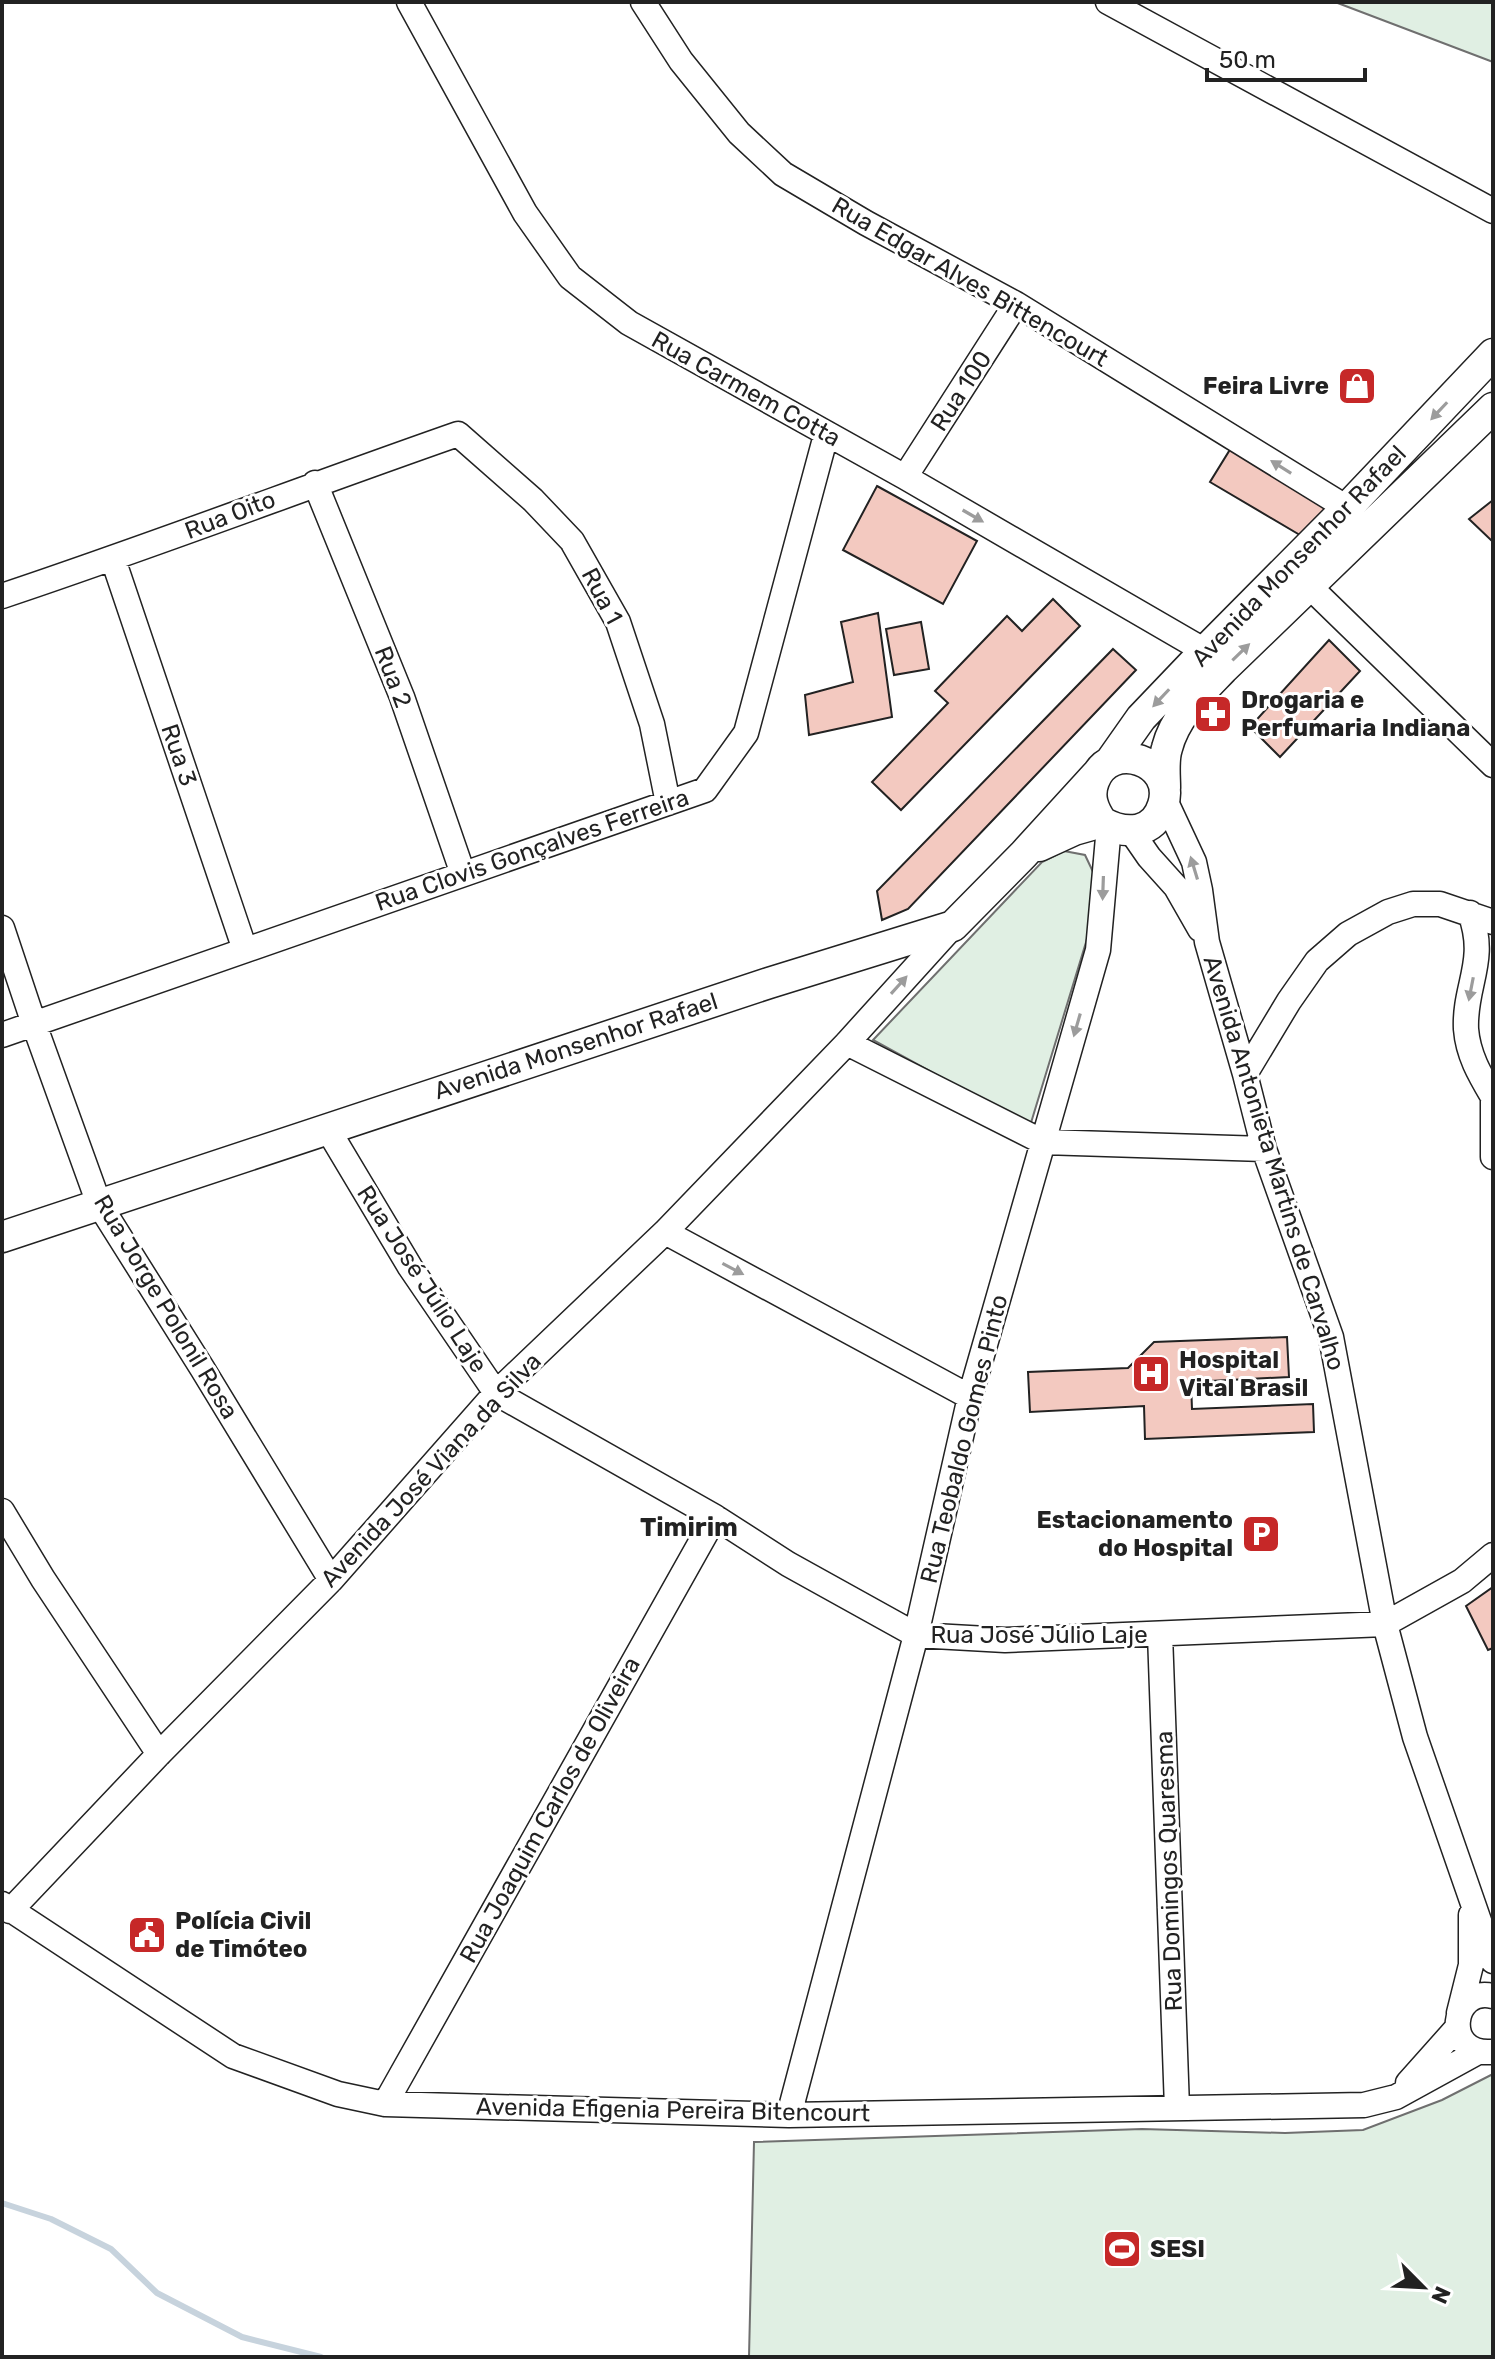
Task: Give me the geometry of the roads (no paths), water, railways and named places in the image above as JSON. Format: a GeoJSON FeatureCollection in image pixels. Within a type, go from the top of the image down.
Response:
{"type":"FeatureCollection","features":[{"type":"Feature","properties":{"kind":"main road","name":"Avenida Monsenhor Rafael"},"geometry":{"type":"LineString","coordinates":[[2,1237],[769,983],[953,926],[1103,768],[1141,718],[1493,354]]}},
{"type":"Feature","properties":{"kind":"main road","name":"Avenida Monsenhor Rafael"},"geometry":{"type":"LineString","coordinates":[[1165,794],[1166,750],[1189,706],[1223,669],[1493,408]]}},
{"type":"Feature","properties":{"kind":"main road"},"geometry":{"type":"LineString","coordinates":[[1024,854],[1054,838],[1114,826],[1143,828],[1153,822],[1161,812],[1165,794],[1161,776],[1144,760],[1121,758],[1103,768],[1092,787],[1091,799],[1095,811],[1114,826]]}},
{"type":"Feature","properties":{"kind":"street","name":"Rua Carmem Cotta"},"geometry":{"type":"LineString","coordinates":[[409,2],[525,213],[570,277],[629,323],[905,477],[1205,651]]}},
{"type":"Feature","properties":{"kind":"street","name":"Rua Edgar Alves Bittencourt"},"geometry":{"type":"LineString","coordinates":[[643,2],[681,61],[739,133],[783,174],[1016,304],[1347,508]]}},
{"type":"Feature","properties":{"kind":"street"},"geometry":{"type":"LineString","coordinates":[[1108,2],[1493,211]]}},
{"type":"Feature","properties":{"kind":"street","name":"Rua 100"},"geometry":{"type":"LineString","coordinates":[[905,477],[1016,304]]}},
{"type":"Feature","properties":{"kind":"street","name":"Rua Oito"},"geometry":{"type":"LineString","coordinates":[[2,596],[458,434]]}},
{"type":"Feature","properties":{"kind":"street","name":"Rua 1"},"geometry":{"type":"LineString","coordinates":[[458,434],[533,500],[572,541],[618,622],[652,724],[668,803]]}},
{"type":"Feature","properties":{"kind":"street","name":"Rua Clovis Gonçalves Ferreira"},"geometry":{"type":"LineString","coordinates":[[2,1035],[705,790],[746,733],[826,435]]}},
{"type":"Feature","properties":{"kind":"street","name":"Rua 2"},"geometry":{"type":"LineString","coordinates":[[315,483],[402,697],[463,874]]}},
{"type":"Feature","properties":{"kind":"street","name":"Rua 3"},"geometry":{"type":"LineString","coordinates":[[113,559],[245,950]]}},
{"type":"Feature","properties":{"kind":"street"},"geometry":{"type":"LineString","coordinates":[[1309,586],[1493,765]]}},
{"type":"Feature","properties":{"kind":"street","name":"Avenida Antonieta Martins de Carvalho"},"geometry":{"type":"LineString","coordinates":[[1165,794],[1194,862],[1207,942],[1264,1149],[1331,1337],[1385,1624],[1415,1737],[1493,1961]]}},
{"type":"Feature","properties":{"kind":"street"},"geometry":{"type":"LineString","coordinates":[[1114,826],[1149,857],[1176,887],[1207,942]]}},
{"type":"Feature","properties":{"kind":"street","name":"Rua Teobaldo Gomes Pinto"},"geometry":{"type":"LineString","coordinates":[[789,2115],[916,1635],[970,1397],[1098,950],[1114,826]]}},
{"type":"Feature","properties":{"kind":"street"},"geometry":{"type":"LineString","coordinates":[[1245,1074],[1317,961],[1348,934],[1388,912],[1413,904],[1440,904],[1493,922]]}},
{"type":"Feature","properties":{"kind":"street"},"geometry":{"type":"LineString","coordinates":[[1470,913],[1476,930],[1478,957],[1466,1028],[1472,1061],[1493,1096],[1493,1157]]}},
{"type":"Feature","properties":{"kind":"street","name":"Avenida José Viana da Silva"},"geometry":{"type":"LineString","coordinates":[[6,1907],[331,1580],[496,1393],[665,1232],[847,1043],[953,926]]}},
{"type":"Feature","properties":{"kind":"street","name":"Rua Jorge Polonil Rosa"},"geometry":{"type":"LineString","coordinates":[[2,928],[99,1204],[331,1580]]}},
{"type":"Feature","properties":{"kind":"street"},"geometry":{"type":"LineString","coordinates":[[847,1043],[1043,1142],[1264,1149]]}},
{"type":"Feature","properties":{"kind":"street","name":"Rua José Júlio Laje"},"geometry":{"type":"LineString","coordinates":[[327,1128],[410,1267],[496,1393],[916,1635],[1005,1640],[1385,1624]]}},
{"type":"Feature","properties":{"kind":"street"},"geometry":{"type":"LineString","coordinates":[[665,1232],[970,1397]]}},
{"type":"Feature","properties":{"kind":"street"},"geometry":{"type":"LineString","coordinates":[[2,1511],[43,1579],[159,1754]]}},
{"type":"Feature","properties":{"kind":"street","name":"Rua Joaquim Carlos de Oliveira"},"geometry":{"type":"LineString","coordinates":[[385,2104],[715,1517]]}},
{"type":"Feature","properties":{"kind":"street"},"geometry":{"type":"LineString","coordinates":[[1385,1624],[1462,1581],[1493,1555]]}},
{"type":"Feature","properties":{"kind":"street","name":"Rua Domingos Quaresma"},"geometry":{"type":"LineString","coordinates":[[1160,1634],[1177,2108]]}},
{"type":"Feature","properties":{"kind":"street","name":"Avenida Antonieta Martins de Carvalho"},"geometry":{"type":"LineString","coordinates":[[1458,2020],[1471,1965],[1472,1901]]}},
{"type":"Feature","properties":{"kind":"street","name":"Avenida Efigenia Pereira Bitencourt"},"geometry":{"type":"LineString","coordinates":[[6,1907],[233,2056],[338,2094],[385,2104],[789,2115],[1364,2105],[1396,2097],[1486,2054]]}},
{"type":"Feature","properties":{"kind":"street"},"geometry":{"type":"LineString","coordinates":[[1396,2097],[1458,2020],[1465,2003],[1475,1996],[1493,1996]]}},
{"type":"Feature","properties":{"kind":"street"},"geometry":{"type":"LineString","coordinates":[[1458,2020],[1461,2038],[1468,2046],[1486,2054]]}},
{"type":"Feature","properties":{"kind":"waterway"},"geometry":{"type":"LineString","coordinates":[[2,2203],[51,2219],[111,2249],[157,2293],[242,2337],[321,2357]]}},
{"type":"Feature","properties":{"kind":"place","name":"Feira Livre"},"geometry":{"type":"Point","coordinates":[1357,386]}},
{"type":"Feature","properties":{"kind":"place","name":"Drogaria e Perfumaria Indiana"},"geometry":{"type":"Point","coordinates":[1213,714]}},
{"type":"Feature","properties":{"kind":"place","name":"Hospital Vital Brasil"},"geometry":{"type":"Point","coordinates":[1151,1374]}},
{"type":"Feature","properties":{"kind":"place","name":"Estacionamento do Hospital"},"geometry":{"type":"Point","coordinates":[1261,1534]}},
{"type":"Feature","properties":{"kind":"place","name":"Polícia Civil de Timóteo"},"geometry":{"type":"Point","coordinates":[147,1935]}},
{"type":"Feature","properties":{"kind":"place","name":"SESI"},"geometry":{"type":"Point","coordinates":[1122,2249]}},
{"type":"Feature","properties":{"kind":"district","name":"Timirim"},"geometry":{"type":"Point","coordinates":[689,1527]}}]}
